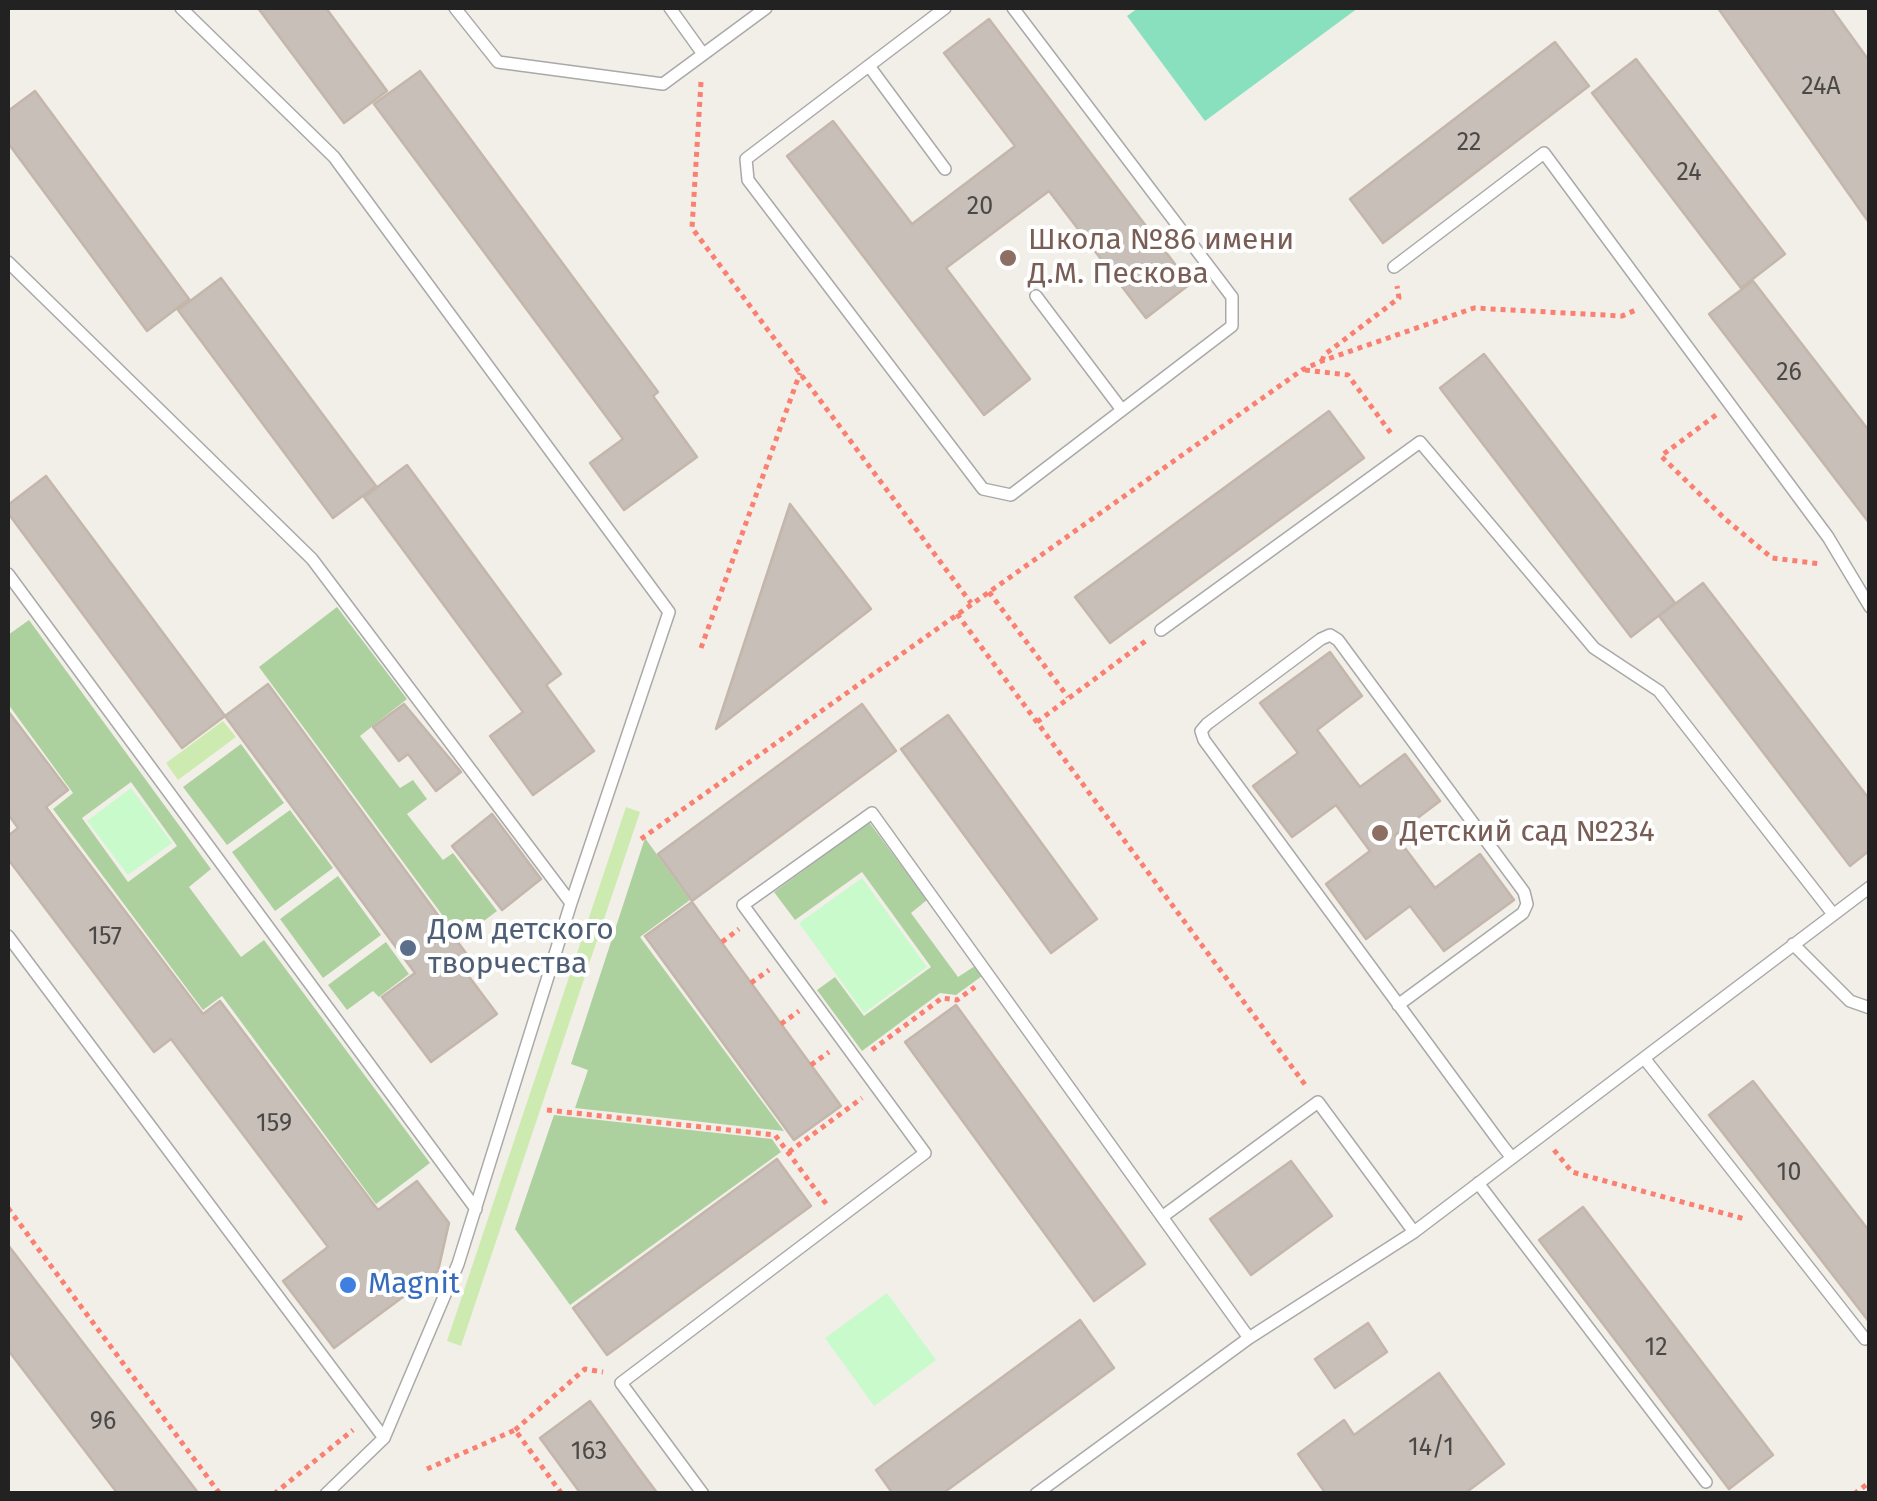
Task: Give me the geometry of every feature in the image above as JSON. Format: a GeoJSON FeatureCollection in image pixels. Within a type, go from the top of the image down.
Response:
{"type":"FeatureCollection","features":[{"type":"Feature","properties":{"kind":"lane"},"geometry":{"type":"LineString","coordinates":[[181,8],[334,157],[668,612],[571,903],[458,1264],[384,1438],[326,1494]]}},
{"type":"Feature","properties":{"kind":"lane"},"geometry":{"type":"LineString","coordinates":[[456,8],[498,62],[662,84],[766,8]]}},
{"type":"Feature","properties":{"kind":"lane"},"geometry":{"type":"LineString","coordinates":[[670,8],[703,54]]}},
{"type":"Feature","properties":{"kind":"lane"},"geometry":{"type":"LineString","coordinates":[[945,8],[746,159],[748,180],[983,489],[1011,495],[1232,326],[1232,297],[1013,8]]}},
{"type":"Feature","properties":{"kind":"lane"},"geometry":{"type":"LineString","coordinates":[[869,66],[945,169]]}},
{"type":"Feature","properties":{"kind":"lane"},"geometry":{"type":"LineString","coordinates":[[1394,267],[1544,152],[1828,537],[1870,607]]}},
{"type":"Feature","properties":{"kind":"lane"},"geometry":{"type":"LineString","coordinates":[[8,262],[312,559],[571,903]]}},
{"type":"Feature","properties":{"kind":"lane"},"geometry":{"type":"LineString","coordinates":[[1036,296],[1122,410]]}},
{"type":"Feature","properties":{"kind":"lane"},"geometry":{"type":"LineString","coordinates":[[1160,630],[1420,442],[1594,648],[1659,691],[1832,914]]}},
{"type":"Feature","properties":{"kind":"lane"},"geometry":{"type":"LineString","coordinates":[[8,574],[476,1209]]}},
{"type":"Feature","properties":{"kind":"lane"},"geometry":{"type":"LineString","coordinates":[[1398,1005],[1522,913],[1527,904],[1524,892],[1338,640],[1330,635],[1206,724],[1201,731],[1204,740],[1398,1005],[1512,1158]]}},
{"type":"Feature","properties":{"kind":"lane"},"geometry":{"type":"LineString","coordinates":[[703,1494],[621,1383],[925,1153],[743,905],[872,813],[1249,1338]]}},
{"type":"Feature","properties":{"kind":"lane"},"geometry":{"type":"LineString","coordinates":[[1036,1494],[1249,1338],[1414,1232],[1870,887]]}},
{"type":"Feature","properties":{"kind":"lane"},"geometry":{"type":"LineString","coordinates":[[8,936],[384,1438]]}},
{"type":"Feature","properties":{"kind":"lane"},"geometry":{"type":"LineString","coordinates":[[1793,944],[1850,1001],[1870,1008]]}},
{"type":"Feature","properties":{"kind":"lane"},"geometry":{"type":"LineString","coordinates":[[1644,1058],[1865,1340]]}},
{"type":"Feature","properties":{"kind":"lane"},"geometry":{"type":"LineString","coordinates":[[1162,1217],[1318,1102],[1414,1232]]}},
{"type":"Feature","properties":{"kind":"lane"},"geometry":{"type":"LineString","coordinates":[[1478,1183],[1706,1482]]}},
{"type":"Feature","properties":{"kind":"path"},"geometry":{"type":"LineString","coordinates":[[703,54],[692,228],[971,604]]}},
{"type":"Feature","properties":{"kind":"path"},"geometry":{"type":"LineString","coordinates":[[1322,361],[1324,355],[1399,298],[1394,267]]}},
{"type":"Feature","properties":{"kind":"path"},"geometry":{"type":"LineString","coordinates":[[641,839],[1302,370],[1474,308],[1622,316],[1655,302]]}},
{"type":"Feature","properties":{"kind":"path"},"geometry":{"type":"LineString","coordinates":[[1302,370],[1348,375],[1404,452]]}},
{"type":"Feature","properties":{"kind":"path"},"geometry":{"type":"LineString","coordinates":[[701,648],[800,373]]}},
{"type":"Feature","properties":{"kind":"path"},"geometry":{"type":"LineString","coordinates":[[1730,405],[1661,456],[1724,518],[1772,558],[1844,566]]}},
{"type":"Feature","properties":{"kind":"path"},"geometry":{"type":"LineString","coordinates":[[989,592],[1068,697]]}},
{"type":"Feature","properties":{"kind":"path"},"geometry":{"type":"LineString","coordinates":[[957,614],[1318,1102]]}},
{"type":"Feature","properties":{"kind":"path"},"geometry":{"type":"LineString","coordinates":[[1037,722],[1160,630]]}},
{"type":"Feature","properties":{"kind":"path"},"geometry":{"type":"LineString","coordinates":[[857,1061],[942,998],[957,1000],[989,977]]}},
{"type":"Feature","properties":{"kind":"path"},"geometry":{"type":"LineString","coordinates":[[789,1152],[876,1087]]}},
{"type":"Feature","properties":{"kind":"path"},"geometry":{"type":"LineString","coordinates":[[547,1110],[775,1135],[838,1219]]}},
{"type":"Feature","properties":{"kind":"path"},"geometry":{"type":"LineString","coordinates":[[1554,1150],[1572,1172],[1777,1228]]}},
{"type":"Feature","properties":{"kind":"path"},"geometry":{"type":"LineString","coordinates":[[8,1208],[220,1494]]}},
{"type":"Feature","properties":{"kind":"path"},"geometry":{"type":"LineString","coordinates":[[426,1469],[514,1430],[585,1369],[614,1374]]}},
{"type":"Feature","properties":{"kind":"path"},"geometry":{"type":"LineString","coordinates":[[274,1494],[369,1418]]}},
{"type":"Feature","properties":{"kind":"path"},"geometry":{"type":"LineString","coordinates":[[514,1430],[562,1494]]}},
{"type":"Feature","properties":{"kind":"path"},"geometry":{"type":"LineString","coordinates":[[1854,1494],[1870,1482]]}},
{"type":"Feature","properties":{"kind":"green space"},"geometry":{"type":"Polygon","coordinates":[[[1138,8],[1358,8],[1205,121],[1127,16],[1138,8]]]}},
{"type":"Feature","properties":{"kind":"green space"},"geometry":{"type":"Polygon","coordinates":[[[337,607],[407,699],[360,736],[400,788],[413,780],[427,799],[407,814],[443,860],[453,853],[497,911],[460,939],[259,667],[337,607]]]}},
{"type":"Feature","properties":{"kind":"green space"},"geometry":{"type":"Polygon","coordinates":[[[29,620],[211,869],[189,887],[241,957],[264,940],[430,1163],[376,1204],[222,996],[203,1010],[53,809],[73,793],[8,704],[8,635],[29,620]],[[131,782],[82,818],[128,882],[177,846],[131,782]]]}},
{"type":"Feature","properties":{"kind":"green space"},"geometry":{"type":"Polygon","coordinates":[[[223,721],[236,737],[178,780],[166,763],[223,721]]]}},
{"type":"Feature","properties":{"kind":"green space"},"geometry":{"type":"Polygon","coordinates":[[[241,744],[284,803],[227,845],[183,787],[241,744]]]}},
{"type":"Feature","properties":{"kind":"green space"},"geometry":{"type":"Polygon","coordinates":[[[131,788],[172,843],[128,875],[87,821],[131,788]]]}},
{"type":"Feature","properties":{"kind":"green space"},"geometry":{"type":"Polygon","coordinates":[[[626,807],[640,812],[461,1346],[447,1341],[626,807]]]}},
{"type":"Feature","properties":{"kind":"green space"},"geometry":{"type":"Polygon","coordinates":[[[290,810],[333,868],[275,911],[232,852],[290,810]]]}},
{"type":"Feature","properties":{"kind":"green space"},"geometry":{"type":"Polygon","coordinates":[[[869,822],[927,900],[911,913],[958,977],[975,966],[982,976],[956,995],[940,993],[862,1051],[817,990],[835,977],[864,1016],[931,967],[862,872],[795,920],[774,892],[869,822]]]}},
{"type":"Feature","properties":{"kind":"green space"},"geometry":{"type":"Polygon","coordinates":[[[645,838],[690,900],[640,937],[784,1131],[575,1108],[588,1070],[571,1064],[645,838]]]}},
{"type":"Feature","properties":{"kind":"green space"},"geometry":{"type":"Polygon","coordinates":[[[338,876],[381,935],[323,978],[280,919],[338,876]]]}},
{"type":"Feature","properties":{"kind":"green space"},"geometry":{"type":"Polygon","coordinates":[[[862,878],[927,967],[864,1013],[799,923],[862,878]]]}},
{"type":"Feature","properties":{"kind":"green space"},"geometry":{"type":"Polygon","coordinates":[[[386,942],[409,974],[379,997],[373,991],[347,1010],[328,985],[386,942]]]}},
{"type":"Feature","properties":{"kind":"green space"},"geometry":{"type":"Polygon","coordinates":[[[554,1115],[772,1139],[781,1152],[570,1305],[515,1229],[554,1115]]]}},
{"type":"Feature","properties":{"kind":"green space"},"geometry":{"type":"Polygon","coordinates":[[[887,1293],[936,1360],[874,1406],[825,1338],[887,1293]]]}},
{"type":"Feature","properties":{"kind":"building"},"geometry":{"type":"Polygon","coordinates":[[[258,8],[326,8],[387,91],[344,123],[258,8]]]}},
{"type":"Feature","properties":{"kind":"building"},"geometry":{"type":"Polygon","coordinates":[[[1718,8],[1831,8],[1870,62],[1870,224],[1718,8]]]}},
{"type":"Feature","properties":{"kind":"building"},"geometry":{"type":"Polygon","coordinates":[[[989,19],[1190,284],[1146,318],[1049,191],[946,268],[1030,379],[984,415],[787,156],[833,121],[912,224],[1015,146],[944,53],[989,19]]]}},
{"type":"Feature","properties":{"kind":"building"},"geometry":{"type":"Polygon","coordinates":[[[1555,42],[1589,86],[1383,243],[1350,199],[1555,42]]]}},
{"type":"Feature","properties":{"kind":"building"},"geometry":{"type":"Polygon","coordinates":[[[1636,59],[1785,254],[1741,288],[1592,93],[1636,59]]]}},
{"type":"Feature","properties":{"kind":"building"},"geometry":{"type":"Polygon","coordinates":[[[420,71],[658,392],[653,396],[697,457],[624,510],[590,463],[623,439],[374,104],[420,71]]]}},
{"type":"Feature","properties":{"kind":"building"},"geometry":{"type":"Polygon","coordinates":[[[35,91],[189,299],[147,331],[8,143],[8,111],[35,91]]]}},
{"type":"Feature","properties":{"kind":"building"},"geometry":{"type":"Polygon","coordinates":[[[221,278],[376,486],[333,518],[178,310],[221,278]]]}},
{"type":"Feature","properties":{"kind":"building"},"geometry":{"type":"Polygon","coordinates":[[[1753,281],[1870,432],[1870,524],[1709,314],[1753,281]]]}},
{"type":"Feature","properties":{"kind":"building"},"geometry":{"type":"Polygon","coordinates":[[[1484,354],[1675,603],[1631,637],[1440,388],[1484,354]]]}},
{"type":"Feature","properties":{"kind":"building"},"geometry":{"type":"Polygon","coordinates":[[[1329,411],[1364,458],[1110,643],[1075,597],[1329,411]]]}},
{"type":"Feature","properties":{"kind":"building"},"geometry":{"type":"Polygon","coordinates":[[[407,465],[561,674],[546,685],[594,751],[533,795],[490,736],[523,712],[364,497],[407,465]]]}},
{"type":"Feature","properties":{"kind":"building"},"geometry":{"type":"Polygon","coordinates":[[[46,476],[225,716],[182,748],[8,513],[8,505],[46,476]]]}},
{"type":"Feature","properties":{"kind":"building"},"geometry":{"type":"Polygon","coordinates":[[[790,504],[871,609],[716,729],[790,504]]]}},
{"type":"Feature","properties":{"kind":"building"},"geometry":{"type":"Polygon","coordinates":[[[1703,583],[1870,800],[1870,850],[1850,866],[1659,616],[1703,583]]]}},
{"type":"Feature","properties":{"kind":"building"},"geometry":{"type":"Polygon","coordinates":[[[1330,652],[1362,696],[1317,730],[1360,787],[1405,754],[1440,801],[1395,835],[1435,888],[1480,854],[1514,900],[1444,951],[1410,906],[1366,939],[1326,884],[1370,851],[1336,805],[1292,837],[1253,786],[1298,753],[1260,703],[1330,652]]]}},
{"type":"Feature","properties":{"kind":"building"},"geometry":{"type":"Polygon","coordinates":[[[268,684],[471,960],[452,954],[497,1014],[431,1062],[382,997],[415,973],[225,716],[268,684]]]}},
{"type":"Feature","properties":{"kind":"building"},"geometry":{"type":"Polygon","coordinates":[[[404,704],[461,772],[436,791],[408,754],[399,761],[373,727],[404,704]]]}},
{"type":"Feature","properties":{"kind":"building"},"geometry":{"type":"Polygon","coordinates":[[[862,704],[896,751],[692,901],[658,854],[862,704]]]}},
{"type":"Feature","properties":{"kind":"building"},"geometry":{"type":"Polygon","coordinates":[[[8,711],[68,790],[46,807],[203,1014],[220,1001],[378,1210],[417,1181],[449,1223],[438,1271],[334,1348],[283,1281],[328,1247],[171,1039],[154,1052],[8,859],[8,836],[18,828],[8,814],[8,711]]]}},
{"type":"Feature","properties":{"kind":"building"},"geometry":{"type":"Polygon","coordinates":[[[948,715],[1097,919],[1051,953],[901,749],[948,715]]]}},
{"type":"Feature","properties":{"kind":"building"},"geometry":{"type":"Polygon","coordinates":[[[492,814],[541,879],[502,910],[452,846],[492,814]]]}},
{"type":"Feature","properties":{"kind":"building"},"geometry":{"type":"Polygon","coordinates":[[[692,902],[841,1106],[794,1140],[645,936],[692,902]]]}},
{"type":"Feature","properties":{"kind":"building"},"geometry":{"type":"Polygon","coordinates":[[[956,1005],[1145,1264],[1094,1301],[905,1042],[956,1005]]]}},
{"type":"Feature","properties":{"kind":"building"},"geometry":{"type":"Polygon","coordinates":[[[1753,1081],[1870,1232],[1870,1323],[1709,1115],[1753,1081]]]}},
{"type":"Feature","properties":{"kind":"building"},"geometry":{"type":"Polygon","coordinates":[[[777,1159],[811,1206],[607,1355],[573,1308],[777,1159]]]}},
{"type":"Feature","properties":{"kind":"building"},"geometry":{"type":"Polygon","coordinates":[[[1291,1161],[1332,1216],[1251,1275],[1210,1219],[1291,1161]]]}},
{"type":"Feature","properties":{"kind":"building"},"geometry":{"type":"Polygon","coordinates":[[[1583,1207],[1773,1455],[1729,1489],[1539,1240],[1583,1207]]]}},
{"type":"Feature","properties":{"kind":"building"},"geometry":{"type":"Polygon","coordinates":[[[8,1245],[199,1494],[118,1494],[8,1350],[8,1245]]]}},
{"type":"Feature","properties":{"kind":"building"},"geometry":{"type":"Polygon","coordinates":[[[1080,1320],[1114,1368],[942,1494],[893,1494],[876,1470],[1080,1320]]]}},
{"type":"Feature","properties":{"kind":"building"},"geometry":{"type":"Polygon","coordinates":[[[1368,1323],[1387,1352],[1335,1388],[1315,1359],[1368,1323]]]}},
{"type":"Feature","properties":{"kind":"building"},"geometry":{"type":"Polygon","coordinates":[[[1439,1373],[1504,1464],[1464,1494],[1326,1494],[1298,1454],[1344,1420],[1354,1435],[1439,1373]]]}},
{"type":"Feature","properties":{"kind":"building"},"geometry":{"type":"Polygon","coordinates":[[[590,1401],[658,1494],[581,1494],[540,1438],[590,1401]]]}},
{"type":"Feature","properties":{"kind":"place","name":"Школа №86 имени Д.М. Пескова"},"geometry":{"type":"Point","coordinates":[1008,258]}},
{"type":"Feature","properties":{"kind":"place","name":"Детский сад №234"},"geometry":{"type":"Point","coordinates":[1380,833]}},
{"type":"Feature","properties":{"kind":"place","name":"Дом детского творчества"},"geometry":{"type":"Point","coordinates":[408,948]}},
{"type":"Feature","properties":{"kind":"place","name":"Magnit"},"geometry":{"type":"Point","coordinates":[348,1285]}}]}
